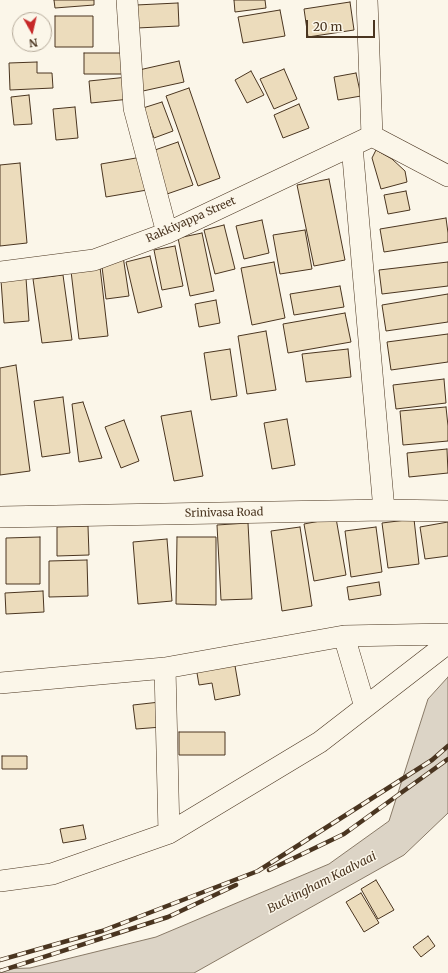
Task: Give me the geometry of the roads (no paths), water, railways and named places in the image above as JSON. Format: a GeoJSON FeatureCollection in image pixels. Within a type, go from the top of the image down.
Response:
{"type":"FeatureCollection","features":[{"type":"Feature","properties":{"kind":"street"},"geometry":{"type":"LineString","coordinates":[[127,0],[134,108],[167,233]]}},
{"type":"Feature","properties":{"kind":"street"},"geometry":{"type":"LineString","coordinates":[[367,0],[372,136],[448,176]]}},
{"type":"Feature","properties":{"kind":"street","name":"Rakkiyappa Street"},"geometry":{"type":"LineString","coordinates":[[0,272],[94,260],[167,233],[372,136]]}},
{"type":"Feature","properties":{"kind":"street"},"geometry":{"type":"LineString","coordinates":[[352,146],[384,510]]}},
{"type":"Feature","properties":{"kind":"street","name":"Srinivasa Road"},"geometry":{"type":"LineString","coordinates":[[0,517],[384,510],[448,511]]}},
{"type":"Feature","properties":{"kind":"street"},"geometry":{"type":"LineString","coordinates":[[0,683],[165,668],[344,636],[448,634]]}},
{"type":"Feature","properties":{"kind":"street"},"geometry":{"type":"LineString","coordinates":[[344,636],[365,707]]}},
{"type":"Feature","properties":{"kind":"street"},"geometry":{"type":"LineString","coordinates":[[0,881],[52,874],[169,833],[320,742],[448,643]]}},
{"type":"Feature","properties":{"kind":"street"},"geometry":{"type":"LineString","coordinates":[[165,668],[169,833]]}},
{"type":"Feature","properties":{"kind":"water","name":"Buckingham Kaalvaai"},"geometry":{"type":"Polygon","coordinates":[[[448,677],[448,813],[404,855],[194,973],[0,973],[0,969],[30,968],[156,937],[329,864],[389,821],[428,699],[448,677]]]}},
{"type":"Feature","properties":{"kind":"railway"},"geometry":{"type":"LineString","coordinates":[[0,960],[102,931],[258,871],[432,760],[448,746]]}},
{"type":"Feature","properties":{"kind":"railway"},"geometry":{"type":"LineString","coordinates":[[269,870],[344,834],[448,759]]}},
{"type":"Feature","properties":{"kind":"railway"},"geometry":{"type":"LineString","coordinates":[[0,971],[168,917],[236,885]]}}]}
